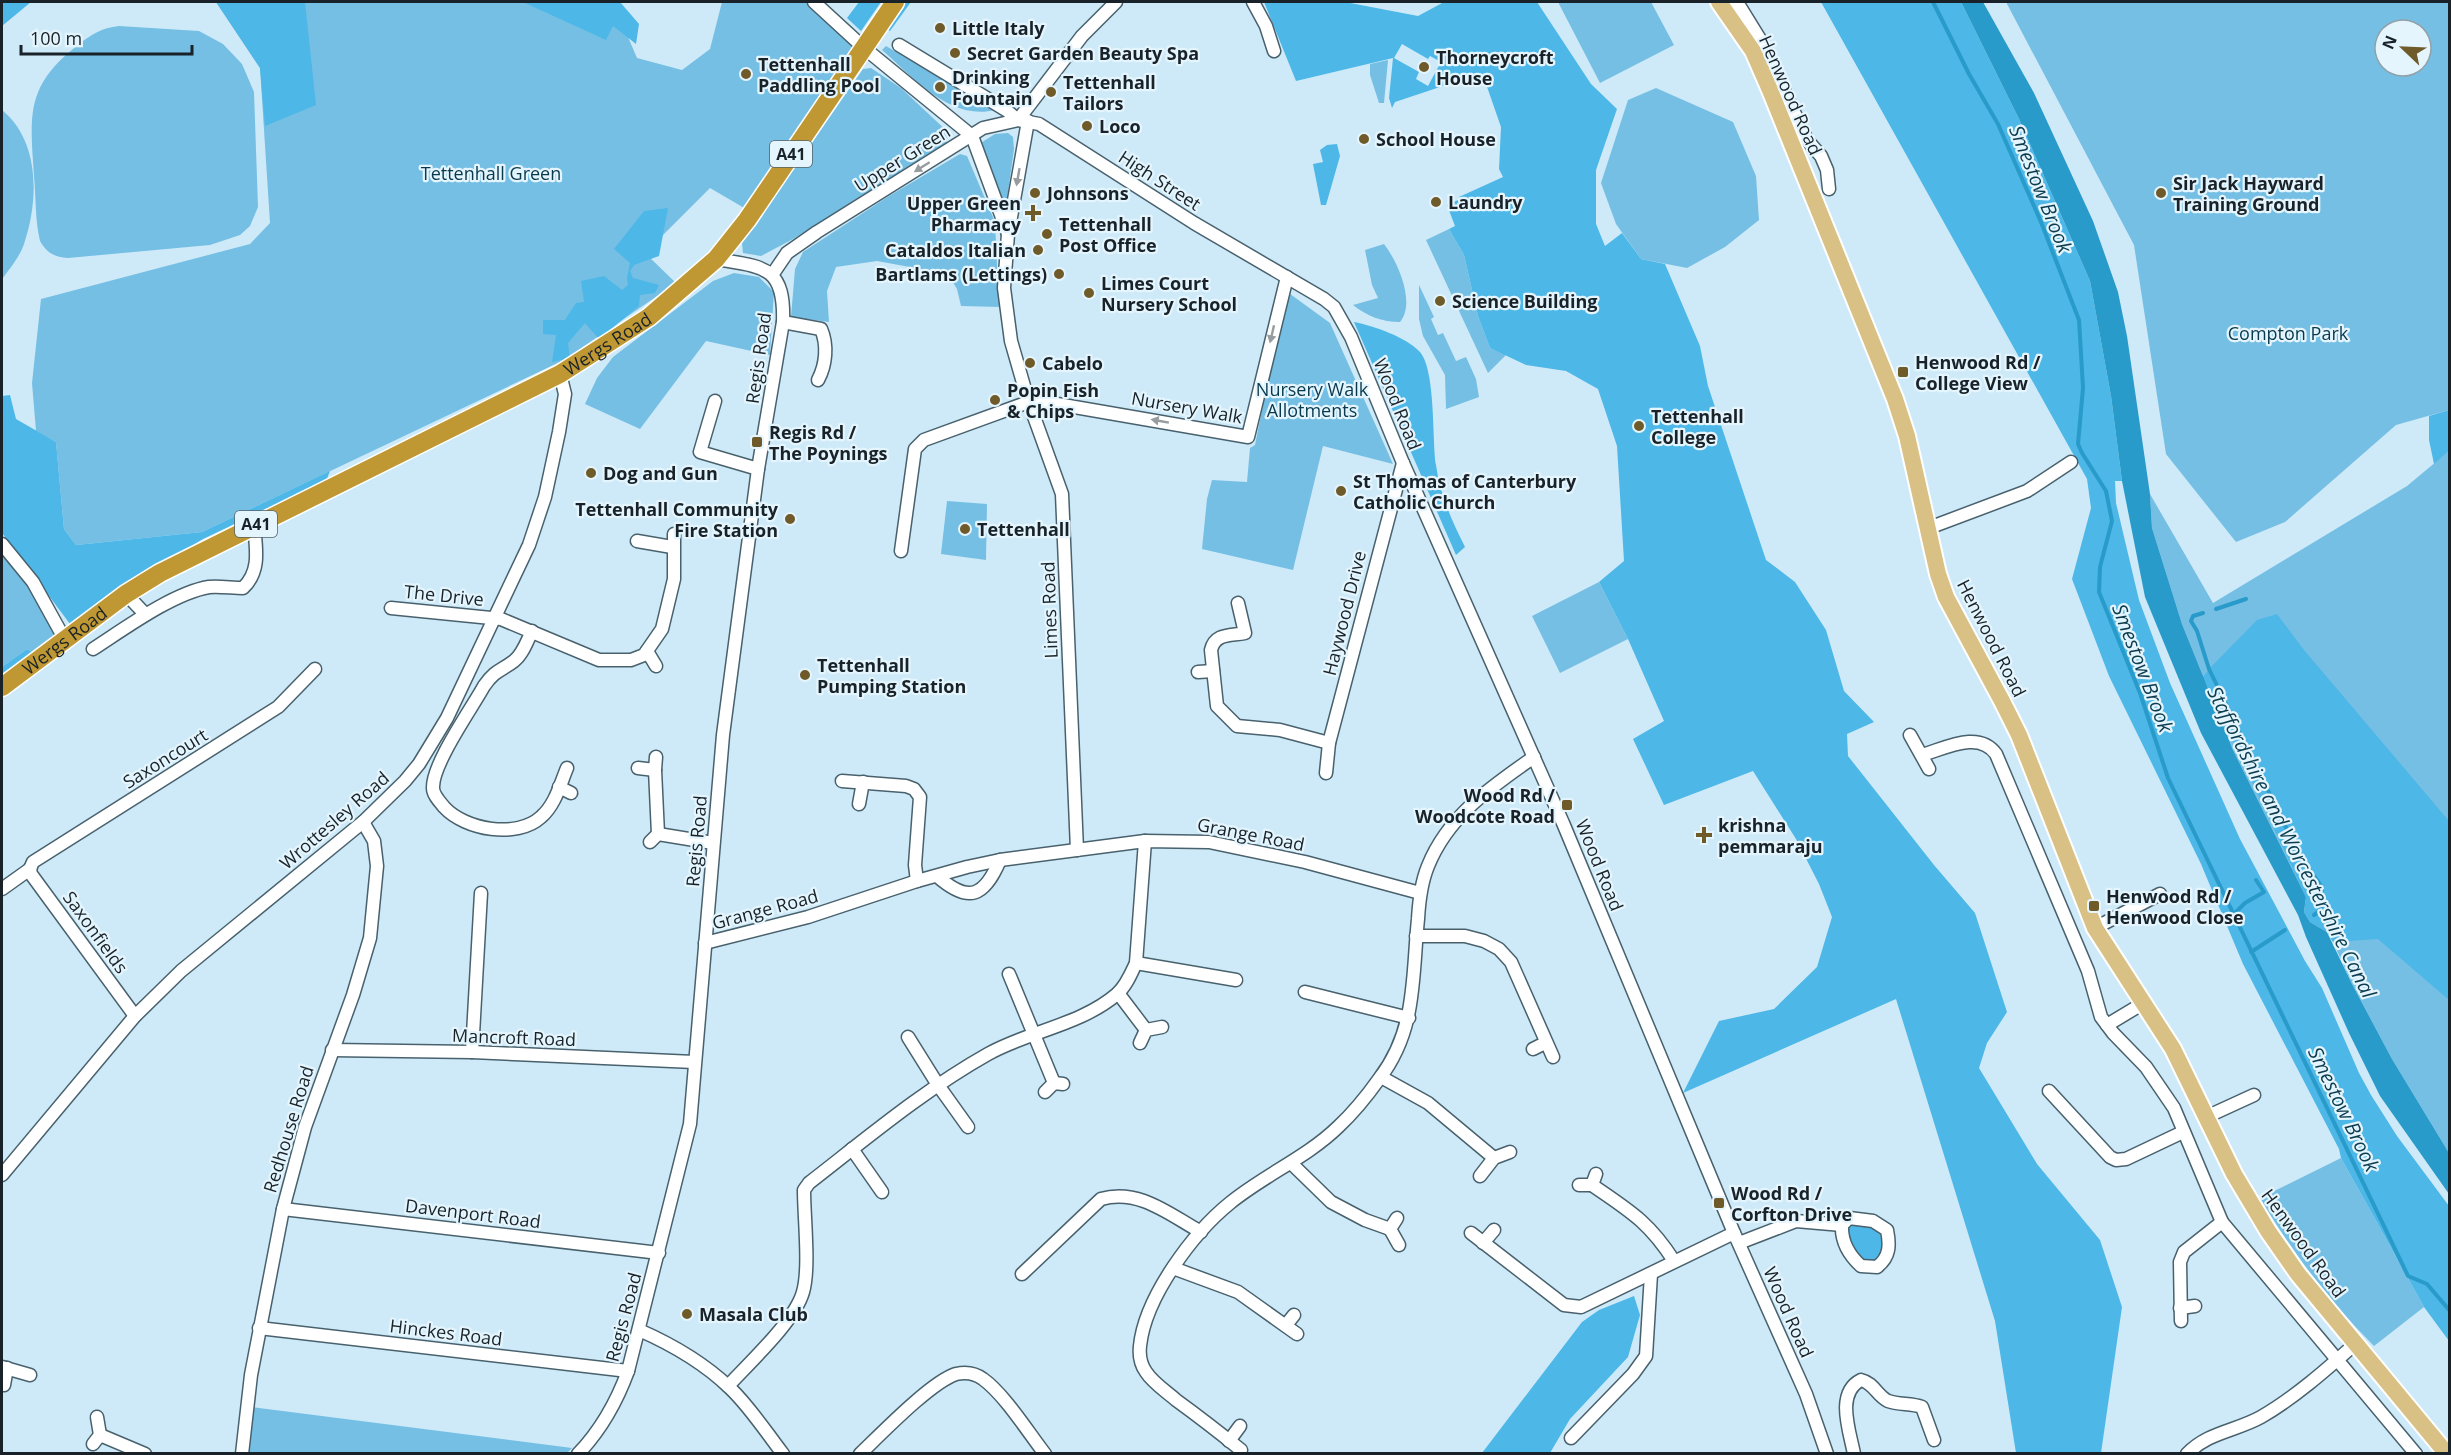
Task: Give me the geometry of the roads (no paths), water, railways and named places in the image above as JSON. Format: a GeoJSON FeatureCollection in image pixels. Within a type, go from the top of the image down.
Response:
{"type":"FeatureCollection","features":[{"type":"Feature","properties":{"kind":"highway","name":"A41"},"geometry":{"type":"LineString","coordinates":[[863,47],[895,2]]}},
{"type":"Feature","properties":{"kind":"highway","name":"Wergs Road"},"geometry":{"type":"LineString","coordinates":[[2,687],[126,594],[254,525],[560,374],[649,317],[716,258],[747,220],[863,47]]}},
{"type":"Feature","properties":{"kind":"main road","name":"Henwood Road"},"geometry":{"type":"LineString","coordinates":[[1719,2],[1753,51],[1805,176],[1894,399],[1906,436],[1926,529],[1946,597],[2019,735],[2095,928],[2173,1049],[2234,1174],[2268,1232],[2298,1274],[2447,1454]]}},
{"type":"Feature","properties":{"kind":"street","name":"Upper Green"},"geometry":{"type":"LineString","coordinates":[[772,274],[787,253],[817,232],[972,136],[863,47],[814,2]]}},
{"type":"Feature","properties":{"kind":"street"},"geometry":{"type":"LineString","coordinates":[[972,136],[993,124],[1023,120],[1082,36],[1116,2]]}},
{"type":"Feature","properties":{"kind":"street"},"geometry":{"type":"LineString","coordinates":[[1254,2],[1266,26],[1274,51]]}},
{"type":"Feature","properties":{"kind":"street","name":"Henwood Road"},"geometry":{"type":"LineString","coordinates":[[1737,2],[1761,41],[1807,140],[1821,156],[1827,170],[1829,189]]}},
{"type":"Feature","properties":{"kind":"street"},"geometry":{"type":"LineString","coordinates":[[899,45],[1023,120]]}},
{"type":"Feature","properties":{"kind":"street","name":"Limes Road"},"geometry":{"type":"LineString","coordinates":[[1023,120],[1008,234],[1004,288],[1011,341],[1028,400],[1062,494],[1077,850]]}},
{"type":"Feature","properties":{"kind":"street","name":"High Street"},"geometry":{"type":"LineString","coordinates":[[1023,120],[1039,124],[1194,223],[1324,299]]}},
{"type":"Feature","properties":{"kind":"street","name":"Limes Road"},"geometry":{"type":"LineString","coordinates":[[972,136],[1008,234]]}},
{"type":"Feature","properties":{"kind":"street","name":"Henwood Road"},"geometry":{"type":"LineString","coordinates":[[1805,176],[1827,170]]}},
{"type":"Feature","properties":{"kind":"street"},"geometry":{"type":"LineString","coordinates":[[716,258],[761,267],[772,274]]}},
{"type":"Feature","properties":{"kind":"street","name":"Regis Road"},"geometry":{"type":"LineString","coordinates":[[578,1454],[616,1399],[628,1371],[690,1124],[723,735],[758,469],[783,322],[781,289],[772,274]]}},
{"type":"Feature","properties":{"kind":"street","name":"Nursery Walk"},"geometry":{"type":"LineString","coordinates":[[1028,400],[1116,412],[1248,437],[1287,277]]}},
{"type":"Feature","properties":{"kind":"street","name":"Wood Road"},"geometry":{"type":"LineString","coordinates":[[1324,299],[1334,307],[1351,337],[1403,463],[1563,823],[1736,1238],[1806,1394],[1827,1454]]}},
{"type":"Feature","properties":{"kind":"street"},"geometry":{"type":"LineString","coordinates":[[783,322],[821,329],[825,337],[824,368],[818,380]]}},
{"type":"Feature","properties":{"kind":"street","name":"Wrottesley Road"},"geometry":{"type":"LineString","coordinates":[[2,1175],[135,1016],[181,971],[363,822],[405,781],[428,750],[447,718],[529,545],[545,497],[565,394],[560,374]]}},
{"type":"Feature","properties":{"kind":"street"},"geometry":{"type":"LineString","coordinates":[[715,400],[700,452],[758,469]]}},
{"type":"Feature","properties":{"kind":"street"},"geometry":{"type":"LineString","coordinates":[[901,551],[915,449],[924,440],[1028,400]]}},
{"type":"Feature","properties":{"kind":"street"},"geometry":{"type":"LineString","coordinates":[[1926,529],[2027,491],[2071,462]]}},
{"type":"Feature","properties":{"kind":"street","name":"Haywood Drive"},"geometry":{"type":"LineString","coordinates":[[1326,774],[1329,743],[1403,463]]}},
{"type":"Feature","properties":{"kind":"street","name":"Wergs Road"},"geometry":{"type":"LineString","coordinates":[[93,649],[146,614],[195,591],[211,587],[243,588],[252,579],[257,560],[254,525]]}},
{"type":"Feature","properties":{"kind":"street"},"geometry":{"type":"LineString","coordinates":[[637,541],[673,540],[674,579],[670,600],[662,629],[647,651],[656,666]]}},
{"type":"Feature","properties":{"kind":"street"},"geometry":{"type":"LineString","coordinates":[[2,544],[33,582],[65,640]]}},
{"type":"Feature","properties":{"kind":"street"},"geometry":{"type":"LineString","coordinates":[[126,594],[146,614]]}},
{"type":"Feature","properties":{"kind":"street"},"geometry":{"type":"LineString","coordinates":[[1238,603],[1245,633],[1217,638],[1213,642],[1211,659],[1217,706],[1237,726],[1280,730],[1329,743]]}},
{"type":"Feature","properties":{"kind":"street","name":"The Drive"},"geometry":{"type":"LineString","coordinates":[[391,608],[494,618],[532,631],[599,660],[631,660],[644,655],[647,651]]}},
{"type":"Feature","properties":{"kind":"street"},"geometry":{"type":"LineString","coordinates":[[532,631],[521,654],[493,674],[484,686],[436,769],[433,790],[451,815],[479,827],[498,829],[528,826],[542,816],[554,800],[567,768]]}},
{"type":"Feature","properties":{"kind":"street","name":"Saxoncourt"},"geometry":{"type":"LineString","coordinates":[[2,889],[30,869],[33,862],[278,707],[315,669]]}},
{"type":"Feature","properties":{"kind":"street"},"geometry":{"type":"LineString","coordinates":[[1198,672],[1212,671]]}},
{"type":"Feature","properties":{"kind":"street"},"geometry":{"type":"LineString","coordinates":[[1910,735],[1929,769]]}},
{"type":"Feature","properties":{"kind":"street"},"geometry":{"type":"LineString","coordinates":[[1922,755],[1977,741],[1992,747],[2088,971],[2097,1006],[2107,1025],[2152,1075],[2174,1108],[2222,1222],[2416,1454]]}},
{"type":"Feature","properties":{"kind":"street"},"geometry":{"type":"LineString","coordinates":[[1241,1450],[1146,1373],[1141,1362],[1140,1346],[1151,1306],[1173,1268],[1201,1232],[1230,1203],[1292,1164],[1337,1128],[1381,1077],[1402,1040],[1409,1018],[1420,893],[1427,866],[1455,821],[1481,794],[1534,757]]}},
{"type":"Feature","properties":{"kind":"street"},"geometry":{"type":"LineString","coordinates":[[656,758],[654,838],[713,843]]}},
{"type":"Feature","properties":{"kind":"street"},"geometry":{"type":"LineString","coordinates":[[638,768],[655,771]]}},
{"type":"Feature","properties":{"kind":"street"},"geometry":{"type":"LineString","coordinates":[[842,781],[906,786],[914,789],[920,797],[915,865],[917,881]]}},
{"type":"Feature","properties":{"kind":"street"},"geometry":{"type":"LineString","coordinates":[[859,804],[863,782]]}},
{"type":"Feature","properties":{"kind":"street"},"geometry":{"type":"LineString","coordinates":[[559,788],[572,793]]}},
{"type":"Feature","properties":{"kind":"street","name":"Redhouse Road"},"geometry":{"type":"LineString","coordinates":[[242,1454],[260,1328],[283,1209],[305,1127],[365,959],[377,879],[374,841],[363,822]]}},
{"type":"Feature","properties":{"kind":"street"},"geometry":{"type":"LineString","coordinates":[[728,1386],[763,1348],[799,1303],[804,1291],[806,1274],[804,1191],[809,1183],[938,1085],[994,1050],[1033,1033],[1082,1016],[1118,993],[1136,963],[1145,841]]}},
{"type":"Feature","properties":{"kind":"street","name":"Grange Road"},"geometry":{"type":"LineString","coordinates":[[705,944],[808,917],[917,881],[1000,860],[1145,841],[1209,842],[1305,862],[1420,893]]}},
{"type":"Feature","properties":{"kind":"street"},"geometry":{"type":"LineString","coordinates":[[937,876],[958,892],[967,894],[982,891],[1000,860]]}},
{"type":"Feature","properties":{"kind":"street","name":"Saxonfields"},"geometry":{"type":"LineString","coordinates":[[30,869],[31,874],[135,1016]]}},
{"type":"Feature","properties":{"kind":"street"},"geometry":{"type":"LineString","coordinates":[[472,1052],[481,893]]}},
{"type":"Feature","properties":{"kind":"street"},"geometry":{"type":"LineString","coordinates":[[2095,928],[2160,894]]}},
{"type":"Feature","properties":{"kind":"street"},"geometry":{"type":"LineString","coordinates":[[1416,936],[1465,936],[1484,941],[1499,949],[1511,962],[1553,1057]]}},
{"type":"Feature","properties":{"kind":"street"},"geometry":{"type":"LineString","coordinates":[[1136,963],[1236,980]]}},
{"type":"Feature","properties":{"kind":"street"},"geometry":{"type":"LineString","coordinates":[[1009,974],[1054,1087]]}},
{"type":"Feature","properties":{"kind":"street"},"geometry":{"type":"LineString","coordinates":[[1305,992],[1409,1018]]}},
{"type":"Feature","properties":{"kind":"street"},"geometry":{"type":"LineString","coordinates":[[1118,993],[1146,1030]]}},
{"type":"Feature","properties":{"kind":"street"},"geometry":{"type":"LineString","coordinates":[[2107,1025],[2142,1004]]}},
{"type":"Feature","properties":{"kind":"street"},"geometry":{"type":"LineString","coordinates":[[1146,1030],[1162,1027]]}},
{"type":"Feature","properties":{"kind":"street"},"geometry":{"type":"LineString","coordinates":[[1140,1043],[1146,1030]]}},
{"type":"Feature","properties":{"kind":"street"},"geometry":{"type":"LineString","coordinates":[[908,1036],[938,1085],[970,1130]]}},
{"type":"Feature","properties":{"kind":"street"},"geometry":{"type":"LineString","coordinates":[[1533,1049],[1545,1043]]}},
{"type":"Feature","properties":{"kind":"street","name":"Mancroft Road"},"geometry":{"type":"LineString","coordinates":[[332,1050],[472,1052],[694,1062]]}},
{"type":"Feature","properties":{"kind":"street"},"geometry":{"type":"LineString","coordinates":[[1381,1077],[1428,1103],[1494,1158]]}},
{"type":"Feature","properties":{"kind":"street"},"geometry":{"type":"LineString","coordinates":[[2049,1091],[2067,1101],[2110,1157],[2116,1160],[2127,1159],[2183,1132]]}},
{"type":"Feature","properties":{"kind":"street"},"geometry":{"type":"LineString","coordinates":[[2206,1117],[2254,1095]]}},
{"type":"Feature","properties":{"kind":"street"},"geometry":{"type":"LineString","coordinates":[[852,1149],[882,1192]]}},
{"type":"Feature","properties":{"kind":"street"},"geometry":{"type":"LineString","coordinates":[[1480,1176],[1494,1158],[1510,1152]]}},
{"type":"Feature","properties":{"kind":"street"},"geometry":{"type":"LineString","coordinates":[[1292,1164],[1331,1202],[1365,1220],[1394,1224],[1399,1245]]}},
{"type":"Feature","properties":{"kind":"street"},"geometry":{"type":"LineString","coordinates":[[1589,1182],[1637,1216],[1658,1236],[1674,1261]]}},
{"type":"Feature","properties":{"kind":"street"},"geometry":{"type":"LineString","coordinates":[[1030,1271],[1101,1199],[1114,1195],[1145,1200],[1201,1232]]}},
{"type":"Feature","properties":{"kind":"street","name":"Davenport Road"},"geometry":{"type":"LineString","coordinates":[[283,1209],[659,1253]]}},
{"type":"Feature","properties":{"kind":"street"},"geometry":{"type":"LineString","coordinates":[[1471,1233],[1564,1305],[1581,1307],[1674,1261],[1736,1238],[1796,1221],[1842,1225],[1849,1218],[1863,1218],[1881,1224],[1887,1230],[1889,1239],[1885,1261],[1877,1267],[1868,1268],[1858,1263],[1850,1254],[1842,1237],[1842,1225]]}},
{"type":"Feature","properties":{"kind":"street"},"geometry":{"type":"LineString","coordinates":[[2181,1321],[2180,1262],[2184,1252],[2222,1222]]}},
{"type":"Feature","properties":{"kind":"street"},"geometry":{"type":"LineString","coordinates":[[1483,1243],[1494,1230]]}},
{"type":"Feature","properties":{"kind":"street"},"geometry":{"type":"LineString","coordinates":[[1173,1268],[1238,1292],[1297,1334]]}},
{"type":"Feature","properties":{"kind":"street"},"geometry":{"type":"LineString","coordinates":[[1571,1438],[1633,1374],[1646,1356],[1651,1274]]}},
{"type":"Feature","properties":{"kind":"street"},"geometry":{"type":"LineString","coordinates":[[2181,1308],[2195,1306]]}},
{"type":"Feature","properties":{"kind":"street"},"geometry":{"type":"LineString","coordinates":[[1286,1325],[1294,1315]]}},
{"type":"Feature","properties":{"kind":"street","name":"Hinckes Road"},"geometry":{"type":"LineString","coordinates":[[260,1328],[628,1371]]}},
{"type":"Feature","properties":{"kind":"street"},"geometry":{"type":"LineString","coordinates":[[639,1330],[685,1354],[728,1386],[783,1454]]}},
{"type":"Feature","properties":{"kind":"street"},"geometry":{"type":"LineString","coordinates":[[2187,1454],[2208,1437],[2258,1418],[2355,1344]]}},
{"type":"Feature","properties":{"kind":"street"},"geometry":{"type":"LineString","coordinates":[[4,1385],[4,1368],[30,1375]]}},
{"type":"Feature","properties":{"kind":"street"},"geometry":{"type":"LineString","coordinates":[[860,1454],[933,1388],[949,1377],[964,1373],[981,1377],[994,1389],[1045,1454]]}},
{"type":"Feature","properties":{"kind":"street"},"geometry":{"type":"LineString","coordinates":[[1854,1454],[1845,1402],[1856,1383],[1861,1380],[1872,1384],[1884,1399],[1922,1407],[1934,1440]]}},
{"type":"Feature","properties":{"kind":"street"},"geometry":{"type":"LineString","coordinates":[[97,1417],[96,1440],[145,1454]]}},
{"type":"Feature","properties":{"kind":"street"},"geometry":{"type":"LineString","coordinates":[[1229,1441],[1240,1426]]}},
{"type":"Feature","properties":{"kind":"waterway","name":"Smestow Brook"},"geometry":{"type":"LineString","coordinates":[[1933,2],[1969,74],[1998,124],[2041,222],[2079,320],[2083,388],[2078,444],[2106,491],[2112,521],[2100,567],[2099,592],[2140,693],[2168,778],[2408,1276],[2427,1284],[2450,1311]]}},
{"type":"Feature","properties":{"kind":"waterway"},"geometry":{"type":"LineString","coordinates":[[2216,609],[2246,599]]}},
{"type":"Feature","properties":{"kind":"waterway","name":"Staffordshire and Worcestershire Canal"},"geometry":{"type":"LineString","coordinates":[[2203,613],[2193,616],[2191,621],[2197,631],[2209,669],[2296,848],[2322,887],[2321,910],[2314,915]]}},
{"type":"Feature","properties":{"kind":"waterway"},"geometry":{"type":"LineString","coordinates":[[2234,914],[2245,903],[2264,892],[2256,880]]}},
{"type":"Feature","properties":{"kind":"waterway"},"geometry":{"type":"LineString","coordinates":[[2251,952],[2285,930]]}},
{"type":"Feature","properties":{"kind":"place","name":"Little Italy"},"geometry":{"type":"Point","coordinates":[940,28]}},
{"type":"Feature","properties":{"kind":"place","name":"Secret Garden Beauty Spa"},"geometry":{"type":"Point","coordinates":[955,53]}},
{"type":"Feature","properties":{"kind":"place","name":"Thorneycroft House"},"geometry":{"type":"Point","coordinates":[1424,67]}},
{"type":"Feature","properties":{"kind":"place","name":"Tettenhall Paddling Pool"},"geometry":{"type":"Point","coordinates":[746,74]}},
{"type":"Feature","properties":{"kind":"place","name":"Drinking Fountain"},"geometry":{"type":"Point","coordinates":[940,87]}},
{"type":"Feature","properties":{"kind":"place","name":"Tettenhall Tailors"},"geometry":{"type":"Point","coordinates":[1051,92]}},
{"type":"Feature","properties":{"kind":"place","name":"Loco"},"geometry":{"type":"Point","coordinates":[1087,126]}},
{"type":"Feature","properties":{"kind":"place","name":"School House"},"geometry":{"type":"Point","coordinates":[1364,139]}},
{"type":"Feature","properties":{"kind":"place","name":"Johnsons"},"geometry":{"type":"Point","coordinates":[1035,193]}},
{"type":"Feature","properties":{"kind":"place","name":"Sir Jack Hayward Training Ground"},"geometry":{"type":"Point","coordinates":[2161,193]}},
{"type":"Feature","properties":{"kind":"place","name":"Laundry"},"geometry":{"type":"Point","coordinates":[1436,202]}},
{"type":"Feature","properties":{"kind":"place","name":"Upper Green Pharmacy"},"geometry":{"type":"Point","coordinates":[1033,213]}},
{"type":"Feature","properties":{"kind":"place","name":"Tettenhall Post Office"},"geometry":{"type":"Point","coordinates":[1047,234]}},
{"type":"Feature","properties":{"kind":"place","name":"Cataldos Italian"},"geometry":{"type":"Point","coordinates":[1038,250]}},
{"type":"Feature","properties":{"kind":"place","name":"Bartlams (Lettings)"},"geometry":{"type":"Point","coordinates":[1059,274]}},
{"type":"Feature","properties":{"kind":"place","name":"Limes Court Nursery School"},"geometry":{"type":"Point","coordinates":[1089,293]}},
{"type":"Feature","properties":{"kind":"place","name":"Science Building"},"geometry":{"type":"Point","coordinates":[1440,301]}},
{"type":"Feature","properties":{"kind":"place","name":"Cabelo"},"geometry":{"type":"Point","coordinates":[1030,363]}},
{"type":"Feature","properties":{"kind":"place","name":"Henwood Rd / College View"},"geometry":{"type":"Point","coordinates":[1903,372]}},
{"type":"Feature","properties":{"kind":"place","name":"Popin Fish & Chips"},"geometry":{"type":"Point","coordinates":[995,400]}},
{"type":"Feature","properties":{"kind":"place","name":"Tettenhall College"},"geometry":{"type":"Point","coordinates":[1639,426]}},
{"type":"Feature","properties":{"kind":"place","name":"Regis Rd / The Poynings"},"geometry":{"type":"Point","coordinates":[757,442]}},
{"type":"Feature","properties":{"kind":"place","name":"Dog and Gun"},"geometry":{"type":"Point","coordinates":[591,473]}},
{"type":"Feature","properties":{"kind":"place","name":"St Thomas of Canterbury Catholic Church"},"geometry":{"type":"Point","coordinates":[1341,491]}},
{"type":"Feature","properties":{"kind":"place","name":"Tettenhall Community Fire Station"},"geometry":{"type":"Point","coordinates":[790,519]}},
{"type":"Feature","properties":{"kind":"place","name":"Tettenhall"},"geometry":{"type":"Point","coordinates":[965,529]}},
{"type":"Feature","properties":{"kind":"place","name":"Tettenhall Pumping Station"},"geometry":{"type":"Point","coordinates":[805,675]}},
{"type":"Feature","properties":{"kind":"place","name":"Wood Rd / Woodcote Road"},"geometry":{"type":"Point","coordinates":[1567,805]}},
{"type":"Feature","properties":{"kind":"place","name":"krishna pemmaraju"},"geometry":{"type":"Point","coordinates":[1704,835]}},
{"type":"Feature","properties":{"kind":"place","name":"Henwood Rd / Henwood Close"},"geometry":{"type":"Point","coordinates":[2094,906]}},
{"type":"Feature","properties":{"kind":"place","name":"Wood Rd / Corfton Drive"},"geometry":{"type":"Point","coordinates":[1719,1203]}},
{"type":"Feature","properties":{"kind":"place","name":"Masala Club"},"geometry":{"type":"Point","coordinates":[687,1314]}},
{"type":"Feature","properties":{"kind":"park label","name":"Tettenhall Green"},"geometry":{"type":"Point","coordinates":[491,173]}},
{"type":"Feature","properties":{"kind":"park label","name":"Compton Park"},"geometry":{"type":"Point","coordinates":[2288,333]}},
{"type":"Feature","properties":{"kind":"park label","name":"Nursery Walk Allotments"},"geometry":{"type":"Point","coordinates":[1312,399]}}]}
